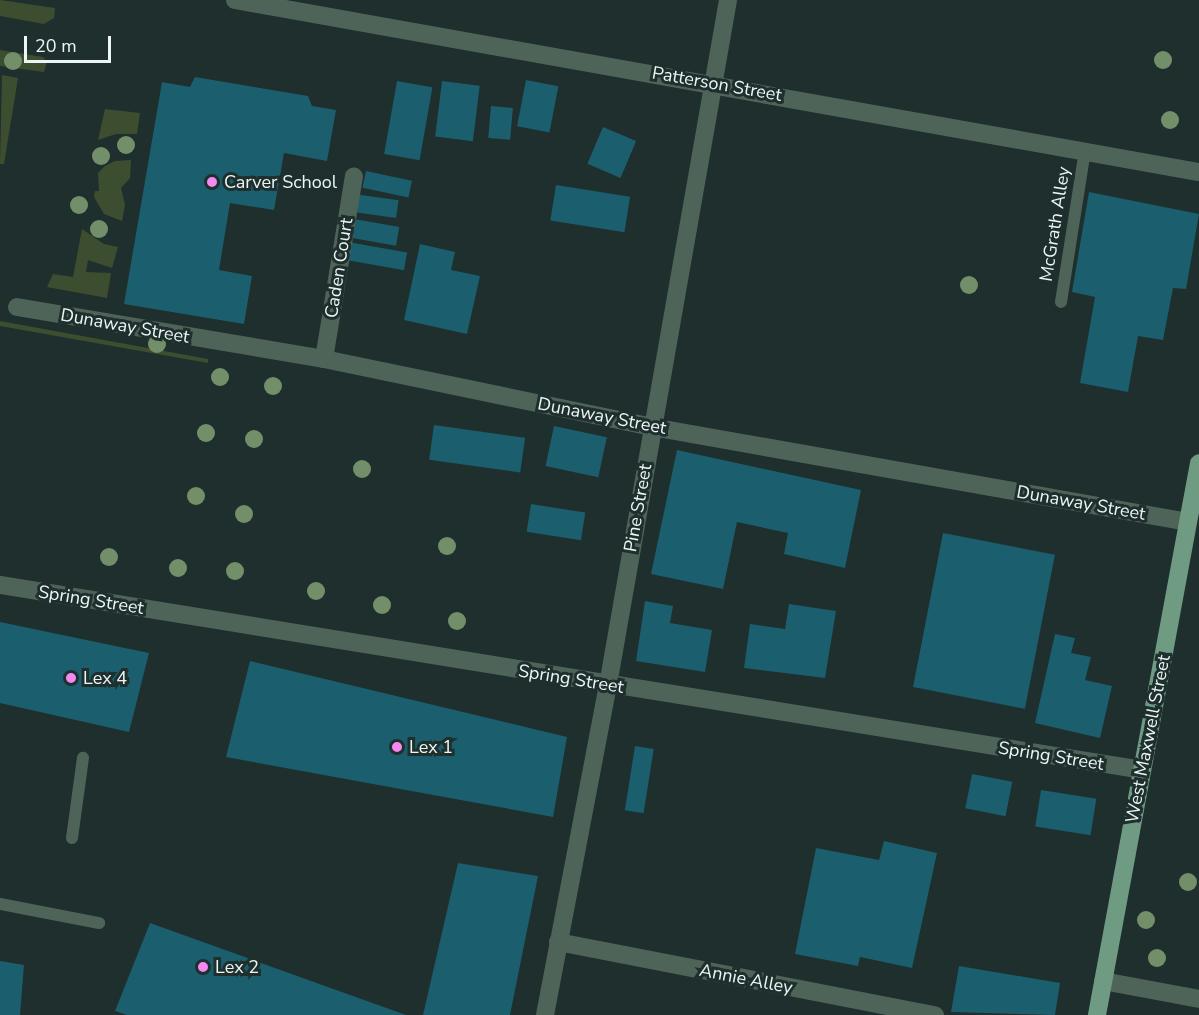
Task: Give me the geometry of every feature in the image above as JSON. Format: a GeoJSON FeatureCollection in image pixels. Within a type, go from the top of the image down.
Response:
{"type":"FeatureCollection","features":[{"type":"Feature","properties":{"kind":"main road","name":"West Maxwell Street"},"geometry":{"type":"LineString","coordinates":[[1097,1015],[1199,463]]}},
{"type":"Feature","properties":{"kind":"street","name":"Patterson Street"},"geometry":{"type":"LineString","coordinates":[[235,0],[715,83],[1199,172]]}},
{"type":"Feature","properties":{"kind":"street","name":"Pine Street"},"geometry":{"type":"LineString","coordinates":[[545,1015],[608,685],[728,0]]}},
{"type":"Feature","properties":{"kind":"street","name":"Caden Court"},"geometry":{"type":"LineString","coordinates":[[324,359],[354,176]]}},
{"type":"Feature","properties":{"kind":"street","name":"Dunaway Street"},"geometry":{"type":"LineString","coordinates":[[17,307],[324,359],[652,427],[1188,522]]}},
{"type":"Feature","properties":{"kind":"street","name":"Spring Street"},"geometry":{"type":"LineString","coordinates":[[0,585],[1142,770]]}},
{"type":"Feature","properties":{"kind":"street","name":"Annie Alley"},"geometry":{"type":"LineString","coordinates":[[558,942],[913,1013],[934,1015]]}},
{"type":"Feature","properties":{"kind":"street"},"geometry":{"type":"LineString","coordinates":[[1103,981],[1199,999]]}},
{"type":"Feature","properties":{"kind":"lane","name":"McGrath Alley"},"geometry":{"type":"LineString","coordinates":[[1060,302],[1085,151]]}},
{"type":"Feature","properties":{"kind":"lane"},"geometry":{"type":"LineString","coordinates":[[72,838],[83,758]]}},
{"type":"Feature","properties":{"kind":"lane"},"geometry":{"type":"LineString","coordinates":[[0,904],[99,923]]}},
{"type":"Feature","properties":{"kind":"green space"},"geometry":{"type":"Polygon","coordinates":[[[0,0],[55,8],[54,18],[44,24],[0,16],[0,0]]]}},
{"type":"Feature","properties":{"kind":"green space"},"geometry":{"type":"Polygon","coordinates":[[[0,50],[43,57],[47,62],[44,72],[0,66],[0,50]]]}},
{"type":"Feature","properties":{"kind":"green space"},"geometry":{"type":"Polygon","coordinates":[[[2,75],[18,78],[4,164],[0,164],[2,75]]]}},
{"type":"Feature","properties":{"kind":"green space"},"geometry":{"type":"Polygon","coordinates":[[[105,109],[140,113],[137,134],[116,134],[98,140],[105,109]]]}},
{"type":"Feature","properties":{"kind":"green space"},"geometry":{"type":"Polygon","coordinates":[[[131,160],[130,178],[121,188],[125,205],[122,221],[104,214],[94,197],[95,191],[99,191],[98,173],[105,166],[115,161],[131,160]]]}},
{"type":"Feature","properties":{"kind":"green space"},"geometry":{"type":"Polygon","coordinates":[[[82,229],[104,244],[118,247],[112,268],[88,260],[86,272],[111,273],[107,298],[47,287],[53,274],[73,277],[82,229]]]}},
{"type":"Feature","properties":{"kind":"green space"},"geometry":{"type":"Polygon","coordinates":[[[0,321],[208,359],[208,363],[0,326],[0,321]]]}},
{"type":"Feature","properties":{"kind":"building","name":"Carver School"},"geometry":{"type":"Polygon","coordinates":[[[195,77],[308,96],[312,106],[336,110],[327,161],[284,153],[274,210],[230,203],[219,270],[252,276],[244,324],[124,304],[162,82],[190,87],[195,77]]]}},
{"type":"Feature","properties":{"kind":"building"},"geometry":{"type":"Polygon","coordinates":[[[526,80],[558,86],[549,132],[517,126],[526,80]]]}},
{"type":"Feature","properties":{"kind":"building"},"geometry":{"type":"Polygon","coordinates":[[[397,81],[432,87],[420,160],[384,154],[397,81]]]}},
{"type":"Feature","properties":{"kind":"building"},"geometry":{"type":"Polygon","coordinates":[[[442,81],[480,86],[473,141],[435,137],[442,81]]]}},
{"type":"Feature","properties":{"kind":"building"},"geometry":{"type":"Polygon","coordinates":[[[491,106],[513,108],[510,140],[488,138],[491,106]]]}},
{"type":"Feature","properties":{"kind":"building"},"geometry":{"type":"Polygon","coordinates":[[[603,127],[636,141],[621,178],[587,164],[603,127]]]}},
{"type":"Feature","properties":{"kind":"building"},"geometry":{"type":"Polygon","coordinates":[[[366,171],[412,181],[408,197],[362,188],[366,171]]]}},
{"type":"Feature","properties":{"kind":"building"},"geometry":{"type":"Polygon","coordinates":[[[556,185],[630,197],[624,232],[550,221],[556,185]]]}},
{"type":"Feature","properties":{"kind":"building"},"geometry":{"type":"Polygon","coordinates":[[[1089,192],[1199,214],[1186,289],[1173,288],[1163,340],[1138,336],[1128,392],[1080,383],[1095,297],[1072,292],[1089,192]]]}},
{"type":"Feature","properties":{"kind":"building"},"geometry":{"type":"Polygon","coordinates":[[[354,194],[399,200],[396,218],[351,212],[354,194]]]}},
{"type":"Feature","properties":{"kind":"building"},"geometry":{"type":"Polygon","coordinates":[[[354,219],[399,227],[396,246],[351,238],[354,219]]]}},
{"type":"Feature","properties":{"kind":"building"},"geometry":{"type":"Polygon","coordinates":[[[348,242],[407,252],[404,270],[345,260],[348,242]]]}},
{"type":"Feature","properties":{"kind":"building"},"geometry":{"type":"Polygon","coordinates":[[[420,244],[455,252],[451,270],[480,276],[467,334],[404,320],[420,244]]]}},
{"type":"Feature","properties":{"kind":"building"},"geometry":{"type":"Polygon","coordinates":[[[434,425],[525,438],[520,472],[429,460],[434,425]]]}},
{"type":"Feature","properties":{"kind":"building"},"geometry":{"type":"Polygon","coordinates":[[[554,426],[607,437],[598,477],[545,466],[554,426]]]}},
{"type":"Feature","properties":{"kind":"building"},"geometry":{"type":"Polygon","coordinates":[[[677,450],[861,490],[845,568],[784,554],[788,533],[737,522],[723,589],[651,574],[677,450]]]}},
{"type":"Feature","properties":{"kind":"building"},"geometry":{"type":"Polygon","coordinates":[[[531,504],[585,513],[581,540],[527,532],[531,504]]]}},
{"type":"Feature","properties":{"kind":"building"},"geometry":{"type":"Polygon","coordinates":[[[943,533],[1055,555],[1025,709],[913,687],[943,533]]]}},
{"type":"Feature","properties":{"kind":"building"},"geometry":{"type":"Polygon","coordinates":[[[645,601],[673,606],[670,623],[712,630],[705,672],[636,661],[645,601]]]}},
{"type":"Feature","properties":{"kind":"building"},"geometry":{"type":"Polygon","coordinates":[[[789,604],[836,611],[825,678],[744,668],[750,624],[785,629],[789,604]]]}},
{"type":"Feature","properties":{"kind":"building","name":"Lex 4"},"geometry":{"type":"Polygon","coordinates":[[[0,622],[149,653],[129,732],[0,703],[0,622]]]}},
{"type":"Feature","properties":{"kind":"building"},"geometry":{"type":"Polygon","coordinates":[[[1055,634],[1075,638],[1071,653],[1091,657],[1085,680],[1112,686],[1100,738],[1035,723],[1055,634]]]}},
{"type":"Feature","properties":{"kind":"building","name":"Lex 1"},"geometry":{"type":"Polygon","coordinates":[[[250,661],[567,737],[553,817],[226,757],[250,661]]]}},
{"type":"Feature","properties":{"kind":"building"},"geometry":{"type":"Polygon","coordinates":[[[635,746],[654,749],[644,813],[625,810],[635,746]]]}},
{"type":"Feature","properties":{"kind":"building"},"geometry":{"type":"Polygon","coordinates":[[[972,774],[1012,782],[1006,816],[965,808],[972,774]]]}},
{"type":"Feature","properties":{"kind":"building"},"geometry":{"type":"Polygon","coordinates":[[[1041,790],[1096,799],[1091,835],[1035,827],[1041,790]]]}},
{"type":"Feature","properties":{"kind":"building"},"geometry":{"type":"Polygon","coordinates":[[[884,841],[937,853],[912,968],[860,957],[858,966],[795,954],[816,848],[879,860],[884,841]]]}},
{"type":"Feature","properties":{"kind":"building"},"geometry":{"type":"Polygon","coordinates":[[[458,863],[538,876],[510,1015],[423,1015],[458,863]]]}},
{"type":"Feature","properties":{"kind":"building","name":"Lex 2"},"geometry":{"type":"Polygon","coordinates":[[[150,923],[406,1015],[127,1015],[115,1011],[150,923]]]}},
{"type":"Feature","properties":{"kind":"building"},"geometry":{"type":"Polygon","coordinates":[[[0,961],[24,965],[20,1015],[0,1015],[0,961]]]}},
{"type":"Feature","properties":{"kind":"building"},"geometry":{"type":"Polygon","coordinates":[[[959,966],[1060,983],[1055,1015],[951,1012],[959,966]]]}},
{"type":"Feature","properties":{"kind":"place","name":"Carver School"},"geometry":{"type":"Point","coordinates":[212,182]}},
{"type":"Feature","properties":{"kind":"place","name":"Lex 4"},"geometry":{"type":"Point","coordinates":[71,678]}},
{"type":"Feature","properties":{"kind":"place","name":"Lex 1"},"geometry":{"type":"Point","coordinates":[397,747]}},
{"type":"Feature","properties":{"kind":"place","name":"Lex 2"},"geometry":{"type":"Point","coordinates":[203,967]}}]}
